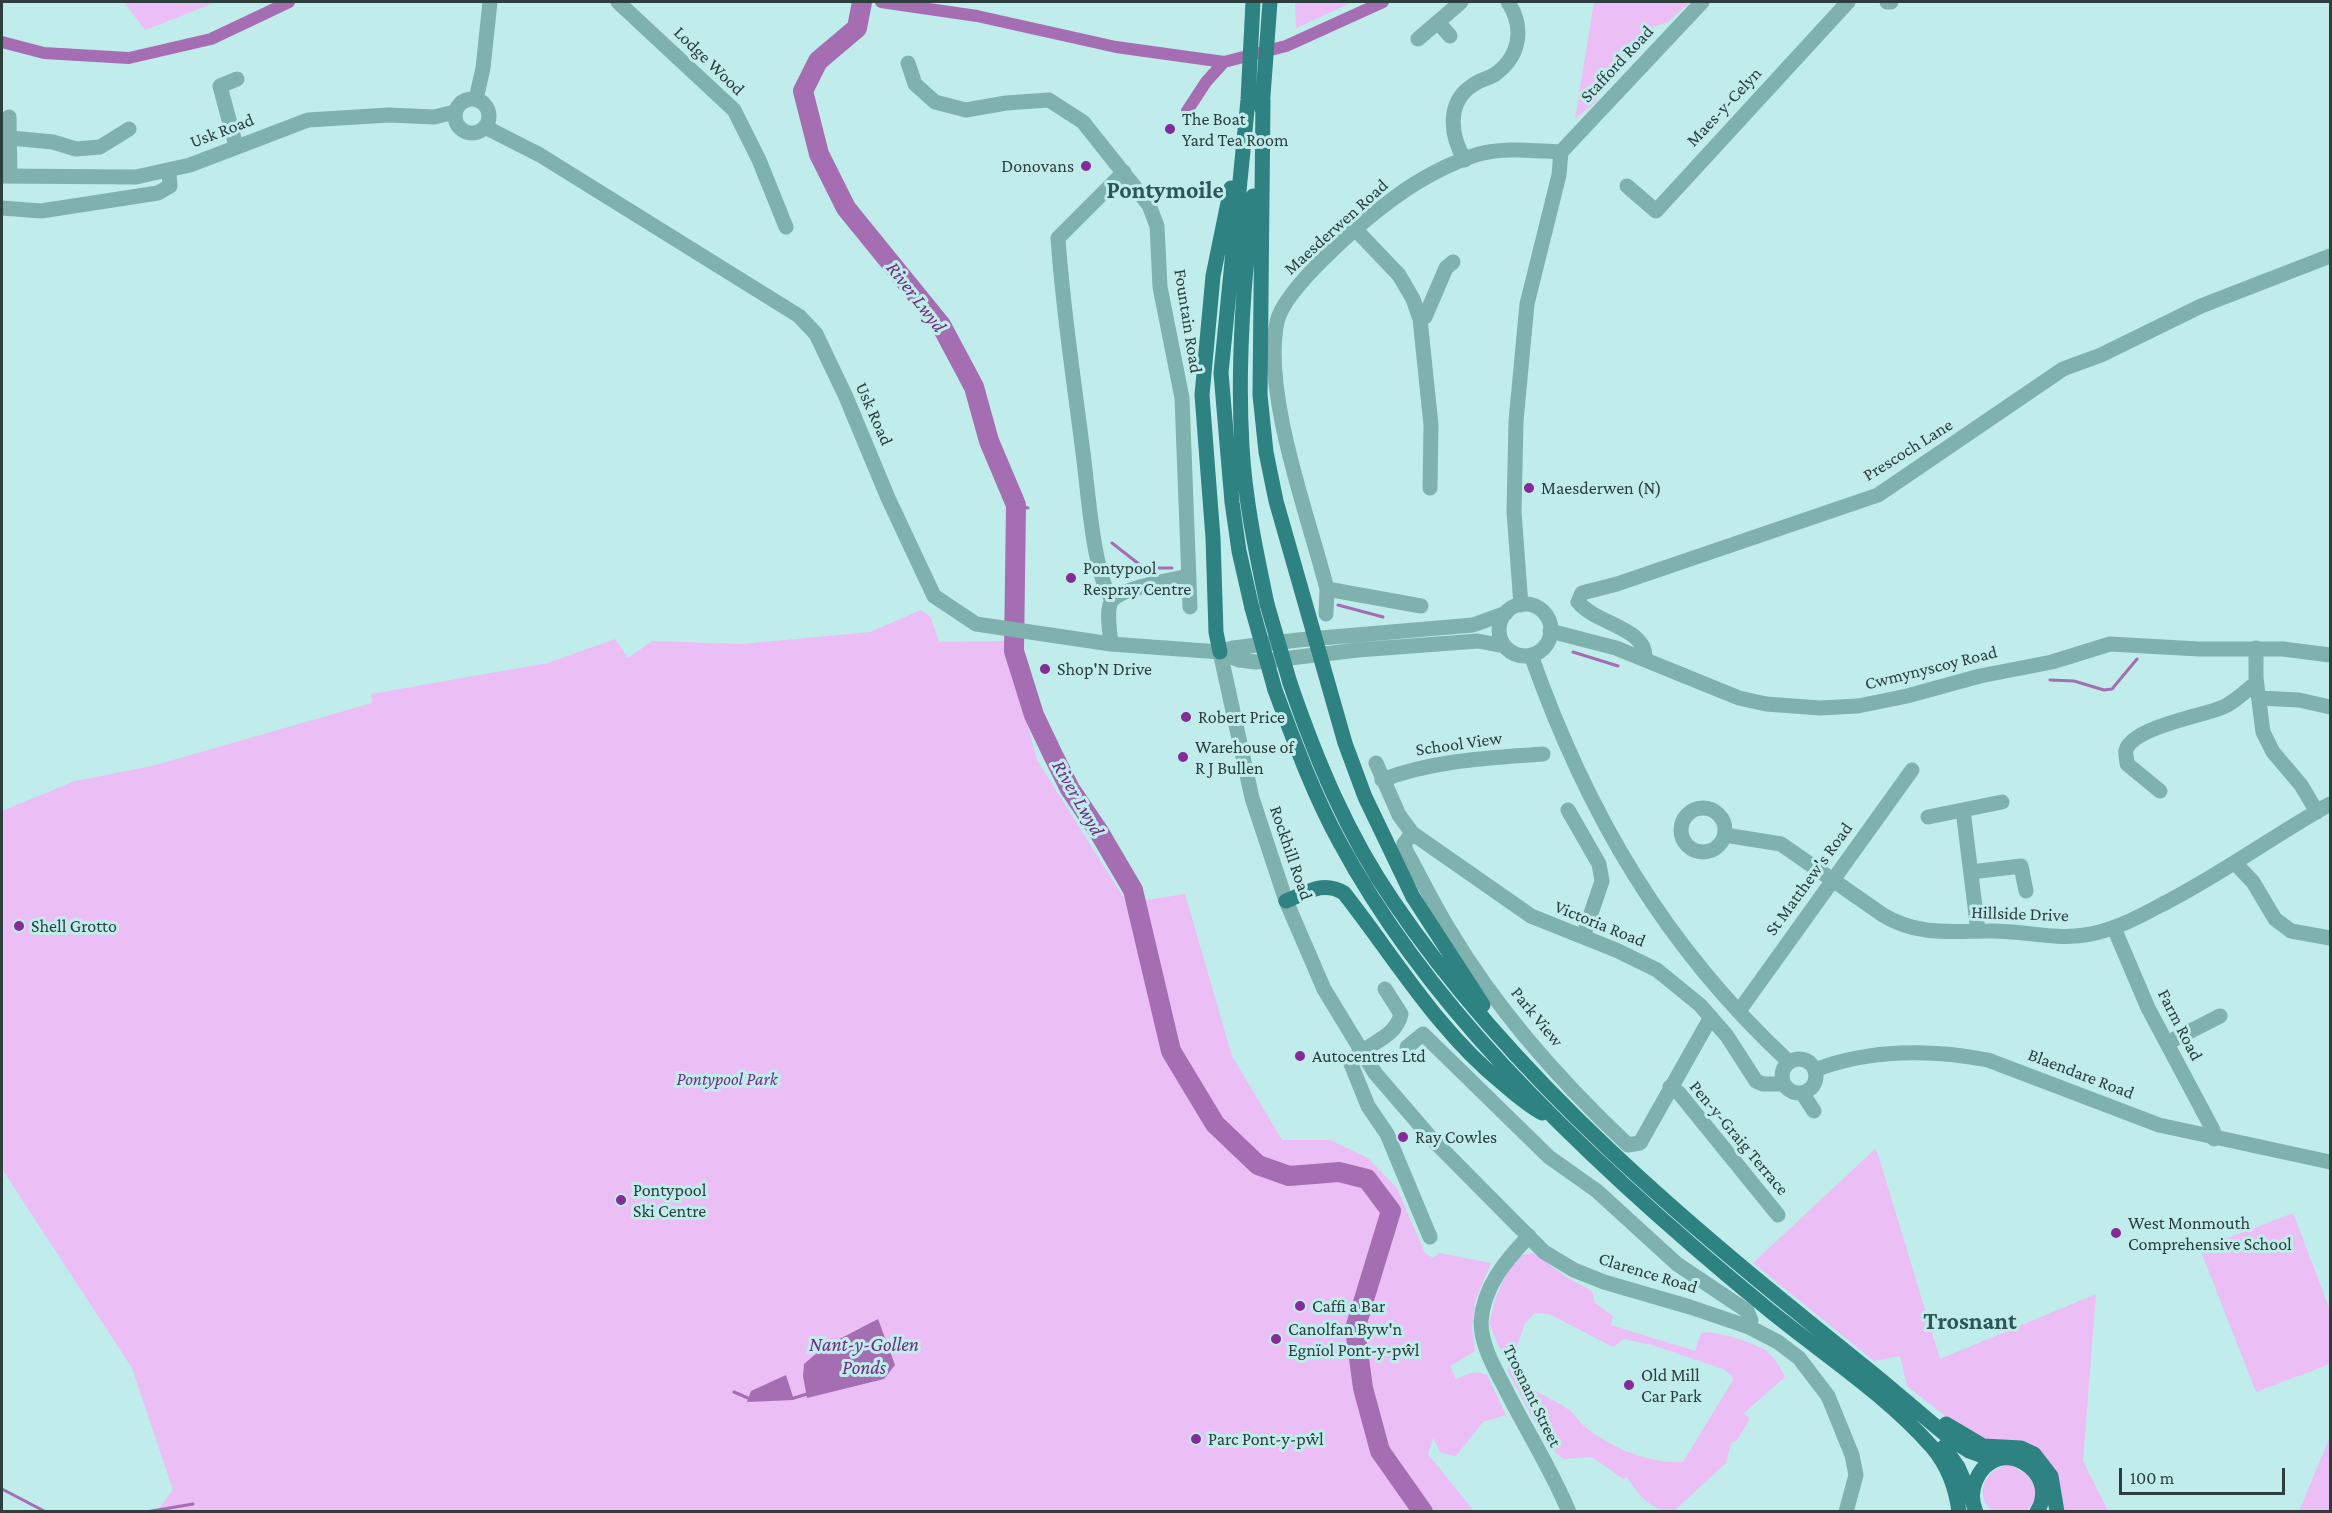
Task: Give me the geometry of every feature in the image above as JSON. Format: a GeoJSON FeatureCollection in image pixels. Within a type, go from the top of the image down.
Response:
{"type":"FeatureCollection","features":[{"type":"Feature","properties":{"kind":"main road"},"geometry":{"type":"LineString","coordinates":[[1253,2],[1260,35]]}},
{"type":"Feature","properties":{"kind":"main road"},"geometry":{"type":"LineString","coordinates":[[1270,2],[1260,35],[1243,287],[1242,446],[1260,606],[1275,690],[1320,804],[1338,840],[1389,924],[1447,1001],[1504,1065],[1558,1121],[1714,1264],[1903,1418],[1924,1430],[1948,1453],[1974,1506]]}},
{"type":"Feature","properties":{"kind":"main road"},"geometry":{"type":"LineString","coordinates":[[1220,652],[1216,632],[1213,538],[1202,395],[1213,276],[1226,203],[1241,158],[1256,100]]}},
{"type":"Feature","properties":{"kind":"main road"},"geometry":{"type":"LineString","coordinates":[[1256,100],[1260,395],[1266,452],[1276,501],[1345,743],[1387,847],[1413,897],[1521,1060]]}},
{"type":"Feature","properties":{"kind":"main road"},"geometry":{"type":"LineString","coordinates":[[1241,158],[1221,373],[1225,447],[1239,551],[1328,783],[1355,837],[1392,899],[1433,957],[1521,1060],[1580,1119],[1717,1245],[1910,1403],[1923,1417],[1961,1446],[1994,1460],[2010,1458],[2031,1467],[2040,1481],[2041,1509]]}},
{"type":"Feature","properties":{"kind":"main road"},"geometry":{"type":"LineString","coordinates":[[1286,901],[1323,886],[1330,886],[1344,893],[1453,1037],[1488,1071],[1531,1107],[1558,1121]]}},
{"type":"Feature","properties":{"kind":"main road"},"geometry":{"type":"LineString","coordinates":[[1910,1403],[1927,1410],[1983,1446],[2021,1448],[2034,1454],[2051,1476],[2057,1512]]}},
{"type":"Feature","properties":{"kind":"main road"},"geometry":{"type":"LineString","coordinates":[[1903,1418],[1944,1465],[1955,1491],[1959,1512]]}},
{"type":"Feature","properties":{"kind":"main road"},"geometry":{"type":"LineString","coordinates":[[1974,1506],[1979,1474],[1994,1460]]}},
{"type":"Feature","properties":{"kind":"street"},"geometry":{"type":"LineString","coordinates":[[485,127],[489,114],[487,107],[476,99],[485,57],[490,2]]}},
{"type":"Feature","properties":{"kind":"street","name":"Lodge Wood"},"geometry":{"type":"LineString","coordinates":[[618,2],[734,110],[759,160],[786,227]]}},
{"type":"Feature","properties":{"kind":"street"},"geometry":{"type":"LineString","coordinates":[[1418,39],[1461,2]]}},
{"type":"Feature","properties":{"kind":"street"},"geometry":{"type":"LineString","coordinates":[[1465,160],[1456,145],[1453,131],[1454,112],[1463,92],[1498,72],[1511,59],[1519,38],[1516,16],[1508,2]]}},
{"type":"Feature","properties":{"kind":"street","name":"Stafford Road"},"geometry":{"type":"LineString","coordinates":[[1561,152],[1702,2]]}},
{"type":"Feature","properties":{"kind":"street","name":"Maes-y-Celyn"},"geometry":{"type":"LineString","coordinates":[[1627,186],[1656,211],[1848,2]]}},
{"type":"Feature","properties":{"kind":"street"},"geometry":{"type":"LineString","coordinates":[[1438,22],[1450,36]]}},
{"type":"Feature","properties":{"kind":"street","name":"Fountain Road"},"geometry":{"type":"LineString","coordinates":[[908,63],[915,84],[935,102],[966,110],[1006,103],[1049,100],[1083,122],[1149,205],[1158,226],[1160,287],[1182,398],[1190,607]]}},
{"type":"Feature","properties":{"kind":"street"},"geometry":{"type":"LineString","coordinates":[[236,146],[220,86],[237,79]]}},
{"type":"Feature","properties":{"kind":"street","name":"Usk Road"},"geometry":{"type":"LineString","coordinates":[[476,99],[467,99],[459,104],[455,112],[457,125],[474,133],[485,127],[540,155],[799,316],[816,334],[846,397],[909,547],[934,596],[976,624],[1003,630],[1111,644],[1220,652]]}},
{"type":"Feature","properties":{"kind":"street","name":"Usk Road"},"geometry":{"type":"LineString","coordinates":[[6,176],[136,177],[169,171],[308,120],[389,115],[434,117],[455,112]]}},
{"type":"Feature","properties":{"kind":"street"},"geometry":{"type":"LineString","coordinates":[[6,176],[11,138],[9,117]]}},
{"type":"Feature","properties":{"kind":"street"},"geometry":{"type":"LineString","coordinates":[[11,138],[52,142],[76,148],[100,147],[129,129]]}},
{"type":"Feature","properties":{"kind":"street","name":"Maesderwen Road"},"geometry":{"type":"LineString","coordinates":[[1326,614],[1327,590],[1285,438],[1276,374],[1277,322],[1291,295],[1356,230],[1395,197],[1465,160],[1491,152],[1561,152]]}},
{"type":"Feature","properties":{"kind":"street"},"geometry":{"type":"LineString","coordinates":[[1521,605],[1514,512],[1516,421],[1527,304],[1559,175],[1561,152]]}},
{"type":"Feature","properties":{"kind":"street"},"geometry":{"type":"LineString","coordinates":[[2,208],[41,211],[158,193],[170,186],[169,171]]}},
{"type":"Feature","properties":{"kind":"street"},"geometry":{"type":"LineString","coordinates":[[1112,599],[1104,585],[1093,527],[1061,280],[1058,238],[1124,172]]}},
{"type":"Feature","properties":{"kind":"street"},"geometry":{"type":"LineString","coordinates":[[1356,230],[1399,275],[1413,299],[1420,319],[1431,425],[1430,488]]}},
{"type":"Feature","properties":{"kind":"street","name":"Prescoch Lane"},"geometry":{"type":"LineString","coordinates":[[1645,658],[1646,648],[1638,638],[1587,612],[1578,602],[1582,593],[1662,569],[1878,495],[2063,369],[2101,355],[2201,306],[2331,256]]}},
{"type":"Feature","properties":{"kind":"street"},"geometry":{"type":"LineString","coordinates":[[1420,319],[1425,317],[1446,268],[1453,262]]}},
{"type":"Feature","properties":{"kind":"street"},"geometry":{"type":"LineString","coordinates":[[1111,644],[1109,606],[1112,599],[1123,592],[1189,576]]}},
{"type":"Feature","properties":{"kind":"street"},"geometry":{"type":"LineString","coordinates":[[1327,590],[1405,608],[1421,606]]}},
{"type":"Feature","properties":{"kind":"street"},"geometry":{"type":"LineString","coordinates":[[1521,605],[1539,609],[1545,615],[1550,630],[1546,644],[1531,655],[1515,654],[1504,646],[1478,641],[1321,654],[1256,662],[1239,660],[1220,652],[1233,648],[1316,638],[1473,625],[1521,605]]}},
{"type":"Feature","properties":{"kind":"street"},"geometry":{"type":"LineString","coordinates":[[1504,646],[1499,625],[1506,613]]}},
{"type":"Feature","properties":{"kind":"street","name":"Cwmynyscoy Road"},"geometry":{"type":"LineString","coordinates":[[1550,630],[1585,638],[1645,658],[1739,698],[1766,704],[1820,708],[1858,706],[1907,696],[1980,676],[2052,662],[2110,644],[2199,649],[2256,648],[2331,655]]}},
{"type":"Feature","properties":{"kind":"street"},"geometry":{"type":"LineString","coordinates":[[2256,648],[2263,732],[2273,752],[2324,808]]}},
{"type":"Feature","properties":{"kind":"street","name":"Rockhill Road"},"geometry":{"type":"LineString","coordinates":[[1220,652],[1252,798],[1286,901],[1324,989],[1361,1053]]}},
{"type":"Feature","properties":{"kind":"street"},"geometry":{"type":"LineString","coordinates":[[1531,655],[1563,741],[1595,809],[1660,918],[1697,965],[1789,1062]]}},
{"type":"Feature","properties":{"kind":"street"},"geometry":{"type":"LineString","coordinates":[[2160,791],[2127,764],[2126,750],[2131,743],[2147,733],[2189,715],[2219,709],[2258,690],[2331,706]]}},
{"type":"Feature","properties":{"kind":"street","name":"School View"},"geometry":{"type":"LineString","coordinates":[[1382,780],[1401,772],[1446,764],[1544,754]]}},
{"type":"Feature","properties":{"kind":"street"},"geometry":{"type":"LineString","coordinates":[[1376,763],[1399,815],[1412,833]]}},
{"type":"Feature","properties":{"kind":"street","name":"St Matthew's Road"},"geometry":{"type":"LineString","coordinates":[[1739,1011],[1912,770]]}},
{"type":"Feature","properties":{"kind":"street"},"geometry":{"type":"LineString","coordinates":[[1928,817],[2002,802]]}},
{"type":"Feature","properties":{"kind":"street","name":"Hillside Drive"},"geometry":{"type":"LineString","coordinates":[[1725,835],[1778,842],[1897,924],[1935,932],[2008,930],[2061,936],[2084,936],[2114,928],[2187,891],[2324,808]]}},
{"type":"Feature","properties":{"kind":"street"},"geometry":{"type":"LineString","coordinates":[[1568,810],[1599,864],[1602,881],[1583,937]]}},
{"type":"Feature","properties":{"kind":"street"},"geometry":{"type":"LineString","coordinates":[[1963,810],[1978,931]]}},
{"type":"Feature","properties":{"kind":"street","name":"Victoria Road"},"geometry":{"type":"LineString","coordinates":[[1412,833],[1531,916],[1644,962],[1681,989],[1711,1017],[1756,1081],[1764,1084],[1783,1084]]}},
{"type":"Feature","properties":{"kind":"street","name":"Park View"},"geometry":{"type":"LineString","coordinates":[[1412,833],[1404,844],[1406,851],[1450,932],[1487,987],[1586,1107],[1628,1145],[1634,1146],[1640,1143],[1711,1017]]}},
{"type":"Feature","properties":{"kind":"street"},"geometry":{"type":"LineString","coordinates":[[2235,863],[2253,882],[2275,919],[2291,931],[2331,938]]}},
{"type":"Feature","properties":{"kind":"street"},"geometry":{"type":"LineString","coordinates":[[1971,872],[2021,866],[2026,891]]}},
{"type":"Feature","properties":{"kind":"street","name":"Farm Road"},"geometry":{"type":"LineString","coordinates":[[2114,928],[2148,1008],[2213,1130],[2214,1139]]}},
{"type":"Feature","properties":{"kind":"street"},"geometry":{"type":"LineString","coordinates":[[1385,989],[1401,1014],[1399,1023],[1379,1042],[1361,1053],[1351,1064],[1368,1106],[1387,1134],[1430,1237]]}},
{"type":"Feature","properties":{"kind":"street"},"geometry":{"type":"LineString","coordinates":[[2167,1043],[2220,1016]]}},
{"type":"Feature","properties":{"kind":"street"},"geometry":{"type":"LineString","coordinates":[[1407,1047],[1423,1034],[1549,1157],[1597,1191],[1677,1264],[1747,1311],[1751,1320],[1749,1327]]}},
{"type":"Feature","properties":{"kind":"street","name":"Clarence Road"},"geometry":{"type":"LineString","coordinates":[[1361,1053],[1405,1110],[1544,1252],[1574,1270],[1604,1282],[1749,1327],[1789,1349],[1809,1370],[1828,1396],[1855,1463],[1853,1493],[1846,1512]]}},
{"type":"Feature","properties":{"kind":"street","name":"Blaendare Road"},"geometry":{"type":"LineString","coordinates":[[1815,1070],[1848,1058],[1867,1056],[1960,1055],[1988,1060],[2159,1125],[2214,1139],[2331,1162]]}},
{"type":"Feature","properties":{"kind":"street"},"geometry":{"type":"LineString","coordinates":[[1804,1060],[1815,1070],[1815,1082],[1803,1093],[1792,1092],[1783,1084],[1782,1072],[1789,1062],[1804,1060]]}},
{"type":"Feature","properties":{"kind":"street","name":"Pen-y-Graig Terrace"},"geometry":{"type":"LineString","coordinates":[[1670,1087],[1679,1093],[1778,1215]]}},
{"type":"Feature","properties":{"kind":"street"},"geometry":{"type":"LineString","coordinates":[[1803,1093],[1814,1111]]}},
{"type":"Feature","properties":{"kind":"street","name":"Trosnant Street"},"geometry":{"type":"LineString","coordinates":[[1529,1236],[1508,1258],[1491,1284],[1481,1322],[1483,1339],[1494,1367],[1557,1483],[1569,1512]]}},
{"type":"Feature","properties":{"kind":"green space"},"geometry":{"type":"Polygon","coordinates":[[[124,2],[217,2],[145,30],[124,2]]]}},
{"type":"Feature","properties":{"kind":"green space"},"geometry":{"type":"Polygon","coordinates":[[[1295,2],[1353,2],[1296,28],[1295,2]]]}},
{"type":"Feature","properties":{"kind":"green space"},"geometry":{"type":"Polygon","coordinates":[[[1594,2],[1690,2],[1668,22],[1653,27],[1598,90],[1596,102],[1575,119],[1594,2]]]}},
{"type":"Feature","properties":{"kind":"green space","name":"Pontypool Park"},"geometry":{"type":"Polygon","coordinates":[[[921,610],[931,618],[939,642],[1005,641],[1037,760],[1127,903],[1185,894],[1232,1056],[1282,1140],[1330,1140],[1368,1158],[1397,1188],[1425,1253],[1433,1258],[1439,1253],[1491,1263],[1475,1301],[1472,1326],[1475,1351],[1450,1366],[1456,1379],[1467,1374],[1487,1375],[1506,1415],[1483,1422],[1456,1456],[1441,1453],[1433,1438],[1428,1454],[1474,1511],[157,1511],[173,1490],[132,1368],[2,1169],[2,811],[75,781],[152,766],[372,703],[371,694],[548,663],[615,639],[628,658],[652,641],[742,644],[870,632],[921,610]]]}},
{"type":"Feature","properties":{"kind":"green space"},"geometry":{"type":"Polygon","coordinates":[[[1876,1148],[1940,1359],[2096,1294],[2083,1461],[2108,1511],[2057,1511],[2053,1497],[1985,1440],[1958,1426],[1907,1386],[1900,1356],[1874,1361],[1753,1263],[1876,1148]]]}},
{"type":"Feature","properties":{"kind":"green space"},"geometry":{"type":"Polygon","coordinates":[[[2293,1213],[2330,1310],[2330,1364],[2256,1392],[2200,1249],[2293,1213]]]}},
{"type":"Feature","properties":{"kind":"green space"},"geometry":{"type":"Polygon","coordinates":[[[1534,1253],[1566,1277],[1592,1291],[1595,1303],[1613,1316],[1611,1325],[1695,1351],[1701,1333],[1733,1337],[1765,1350],[1781,1369],[1785,1377],[1744,1413],[1750,1419],[1737,1440],[1731,1443],[1726,1463],[1674,1511],[1652,1505],[1641,1496],[1627,1477],[1623,1479],[1592,1457],[1564,1459],[1548,1447],[1507,1370],[1515,1363],[1524,1381],[1571,1411],[1581,1423],[1603,1440],[1643,1457],[1670,1462],[1683,1462],[1733,1380],[1732,1376],[1723,1369],[1652,1345],[1624,1339],[1613,1347],[1549,1314],[1535,1313],[1525,1323],[1516,1349],[1501,1351],[1489,1324],[1496,1297],[1509,1268],[1522,1255],[1534,1253]]]}},
{"type":"Feature","properties":{"kind":"green space"},"geometry":{"type":"Polygon","coordinates":[[[2330,1437],[2330,1511],[2299,1511],[2330,1437]]]}},
{"type":"Feature","properties":{"kind":"green space"},"geometry":{"type":"Polygon","coordinates":[[[2008,1465],[2023,1472],[2036,1490],[2032,1504],[2026,1511],[1991,1511],[1986,1504],[1984,1483],[1993,1472],[2008,1465]]]}},
{"type":"Feature","properties":{"kind":"water","name":"Nant-y-Gollen Ponds"},"geometry":{"type":"Polygon","coordinates":[[[878,1319],[895,1365],[884,1379],[807,1398],[803,1376],[804,1364],[824,1347],[878,1319]]]}},
{"type":"Feature","properties":{"kind":"water"},"geometry":{"type":"Polygon","coordinates":[[[786,1375],[794,1400],[747,1402],[751,1391],[786,1375]]]}},
{"type":"Feature","properties":{"kind":"waterway"},"geometry":{"type":"LineString","coordinates":[[2,42],[44,53],[129,58],[211,39],[289,2]]}},
{"type":"Feature","properties":{"kind":"waterway","name":"River Lwyd"},"geometry":{"type":"LineString","coordinates":[[862,2],[857,28],[818,61],[803,91],[819,154],[846,208],[941,325],[974,387],[989,441],[1016,505],[1014,651],[1034,715],[1053,755],[1070,789],[1099,832],[1133,890],[1171,1051],[1215,1124],[1258,1165],[1289,1176],[1339,1172],[1367,1179],[1391,1211],[1355,1329],[1363,1388],[1380,1451],[1423,1512]]}},
{"type":"Feature","properties":{"kind":"waterway"},"geometry":{"type":"LineString","coordinates":[[881,2],[977,16],[1116,47],[1224,62],[1286,46],[1383,2]]}},
{"type":"Feature","properties":{"kind":"waterway"},"geometry":{"type":"LineString","coordinates":[[1187,111],[1206,82],[1224,62]]}},
{"type":"Feature","properties":{"kind":"waterway"},"geometry":{"type":"LineString","coordinates":[[1016,505],[1028,508]]}},
{"type":"Feature","properties":{"kind":"waterway"},"geometry":{"type":"LineString","coordinates":[[1112,543],[1144,568],[1172,568]]}},
{"type":"Feature","properties":{"kind":"waterway"},"geometry":{"type":"LineString","coordinates":[[1338,605],[1383,617]]}},
{"type":"Feature","properties":{"kind":"waterway"},"geometry":{"type":"LineString","coordinates":[[1573,652],[1618,666]]}},
{"type":"Feature","properties":{"kind":"waterway"},"geometry":{"type":"LineString","coordinates":[[2050,680],[2074,681],[2104,690],[2112,689],[2137,659]]}},
{"type":"Feature","properties":{"kind":"waterway"},"geometry":{"type":"LineString","coordinates":[[734,1392],[748,1398]]}},
{"type":"Feature","properties":{"kind":"waterway"},"geometry":{"type":"LineString","coordinates":[[794,1398],[807,1394]]}},
{"type":"Feature","properties":{"kind":"waterway"},"geometry":{"type":"LineString","coordinates":[[2,1489],[46,1512]]}},
{"type":"Feature","properties":{"kind":"waterway"},"geometry":{"type":"LineString","coordinates":[[146,1512],[193,1504]]}},
{"type":"Feature","properties":{"kind":"place","name":"The Boat Yard Tea Room"},"geometry":{"type":"Point","coordinates":[1170,129]}},
{"type":"Feature","properties":{"kind":"place","name":"Donovans"},"geometry":{"type":"Point","coordinates":[1086,166]}},
{"type":"Feature","properties":{"kind":"place","name":"Maesderwen (N)"},"geometry":{"type":"Point","coordinates":[1529,488]}},
{"type":"Feature","properties":{"kind":"place","name":"Pontypool Respray Centre"},"geometry":{"type":"Point","coordinates":[1071,578]}},
{"type":"Feature","properties":{"kind":"place","name":"Shop'N Drive"},"geometry":{"type":"Point","coordinates":[1045,669]}},
{"type":"Feature","properties":{"kind":"place","name":"Robert Price"},"geometry":{"type":"Point","coordinates":[1186,717]}},
{"type":"Feature","properties":{"kind":"place","name":"Warehouse of R J Bullen"},"geometry":{"type":"Point","coordinates":[1183,757]}},
{"type":"Feature","properties":{"kind":"place","name":"Shell Grotto"},"geometry":{"type":"Point","coordinates":[19,926]}},
{"type":"Feature","properties":{"kind":"place","name":"Autocentres Ltd"},"geometry":{"type":"Point","coordinates":[1300,1056]}},
{"type":"Feature","properties":{"kind":"place","name":"Ray Cowles"},"geometry":{"type":"Point","coordinates":[1403,1137]}},
{"type":"Feature","properties":{"kind":"place","name":"Pontypool Ski Centre"},"geometry":{"type":"Point","coordinates":[621,1200]}},
{"type":"Feature","properties":{"kind":"place","name":"West Monmouth Comprehensive School"},"geometry":{"type":"Point","coordinates":[2116,1233]}},
{"type":"Feature","properties":{"kind":"place","name":"Caffi a Bar"},"geometry":{"type":"Point","coordinates":[1300,1306]}},
{"type":"Feature","properties":{"kind":"place","name":"Canolfan Byw'n Egnïol Pont-y-pŵl"},"geometry":{"type":"Point","coordinates":[1276,1339]}},
{"type":"Feature","properties":{"kind":"place","name":"Old Mill Car Park"},"geometry":{"type":"Point","coordinates":[1629,1385]}},
{"type":"Feature","properties":{"kind":"place","name":"Parc Pont-y-pŵl"},"geometry":{"type":"Point","coordinates":[1196,1439]}},
{"type":"Feature","properties":{"kind":"district","name":"Pontymoile"},"geometry":{"type":"Point","coordinates":[1165,191]}},
{"type":"Feature","properties":{"kind":"district","name":"Trosnant"},"geometry":{"type":"Point","coordinates":[1970,1322]}}]}
